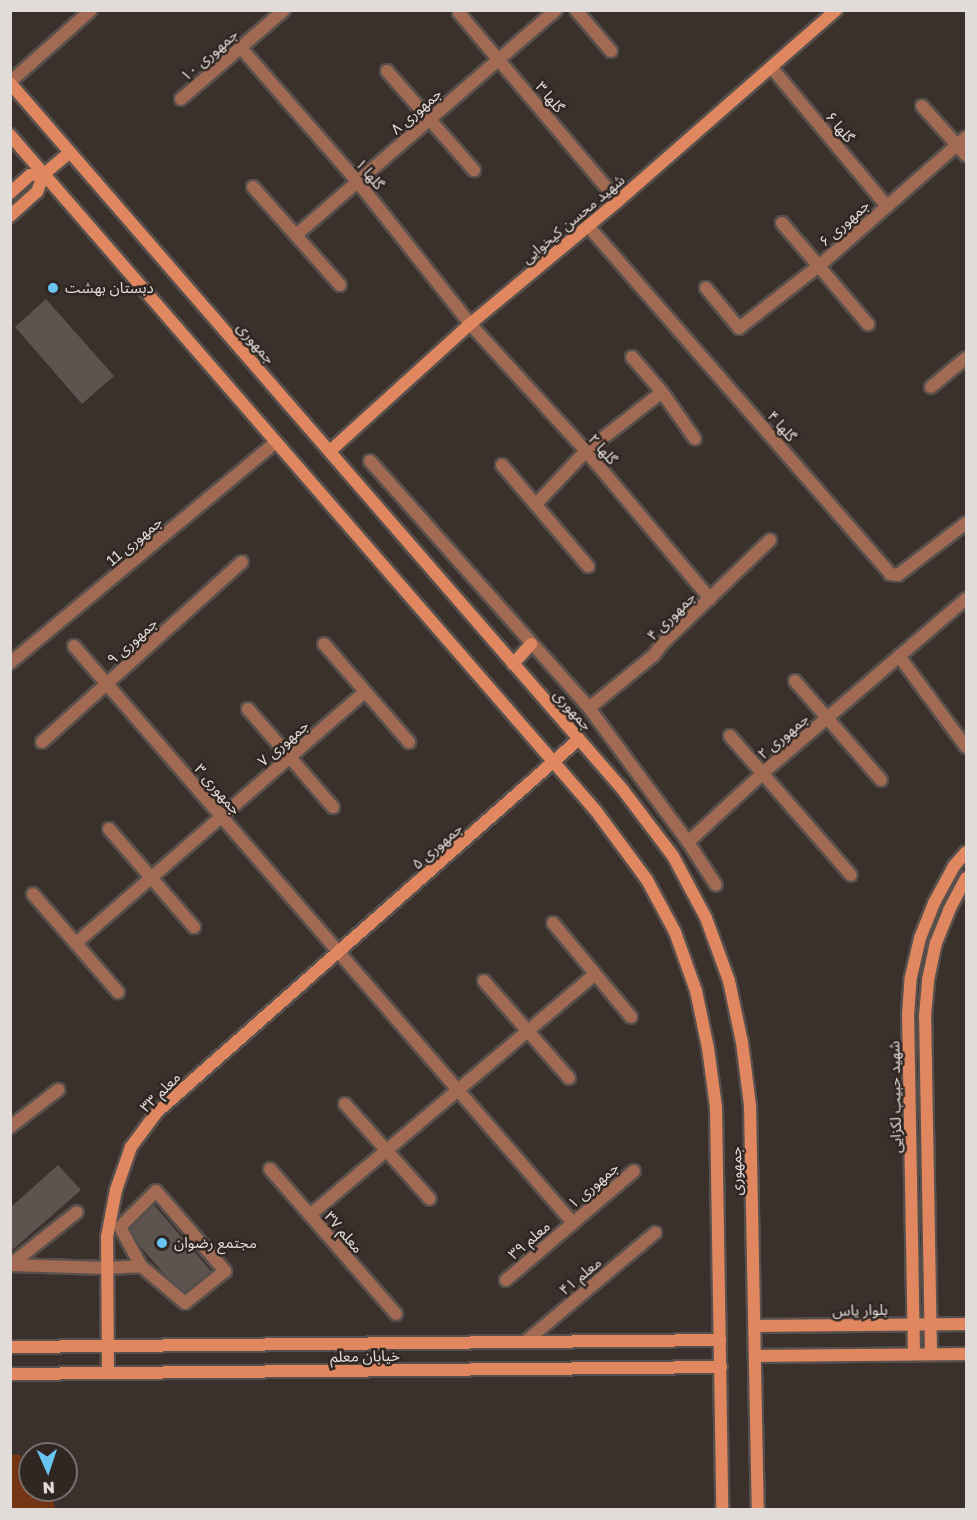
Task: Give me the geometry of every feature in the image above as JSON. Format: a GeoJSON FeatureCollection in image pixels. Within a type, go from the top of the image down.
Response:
{"type":"FeatureCollection","features":[{"type":"Feature","properties":{"kind":"main road","name":"شهید محسن کیخوایی"},"geometry":{"type":"LineString","coordinates":[[330,451],[470,324],[618,201],[836,10]]}},
{"type":"Feature","properties":{"kind":"main road","name":"جمهوری"},"geometry":{"type":"LineString","coordinates":[[10,83],[623,790],[673,856],[706,918],[729,981],[742,1042],[750,1104],[758,1509]]}},
{"type":"Feature","properties":{"kind":"main road","name":"جمهوری"},"geometry":{"type":"LineString","coordinates":[[10,135],[596,811],[647,880],[675,932],[696,991],[708,1048],[716,1107],[722,1509]]}},
{"type":"Feature","properties":{"kind":"main road"},"geometry":{"type":"LineString","coordinates":[[10,216],[37,192],[44,174],[70,152]]}},
{"type":"Feature","properties":{"kind":"main road"},"geometry":{"type":"LineString","coordinates":[[10,193],[30,175],[44,174]]}},
{"type":"Feature","properties":{"kind":"main road"},"geometry":{"type":"LineString","coordinates":[[513,664],[531,644]]}},
{"type":"Feature","properties":{"kind":"main road","name":"جمهوری ۵"},"geometry":{"type":"LineString","coordinates":[[339,952],[579,739]]}},
{"type":"Feature","properties":{"kind":"main road","name":"شهید حبیب لکزایی"},"geometry":{"type":"LineString","coordinates":[[914,1354],[908,1016],[911,977],[920,938],[934,903],[954,866],[966,852]]}},
{"type":"Feature","properties":{"kind":"main road","name":"شهید حبیب لکزایی"},"geometry":{"type":"LineString","coordinates":[[931,1354],[925,1016],[928,980],[936,943],[949,910],[966,878]]}},
{"type":"Feature","properties":{"kind":"main road","name":"معلم ۳۳"},"geometry":{"type":"LineString","coordinates":[[108,1373],[107,1237],[116,1190],[131,1147],[157,1112],[339,952]]}},
{"type":"Feature","properties":{"kind":"main road","name":"بلوار یاس"},"geometry":{"type":"LineString","coordinates":[[754,1326],[966,1324]]}},
{"type":"Feature","properties":{"kind":"main road","name":"خیابان معلم"},"geometry":{"type":"LineString","coordinates":[[10,1347],[720,1340]]}},
{"type":"Feature","properties":{"kind":"main road"},"geometry":{"type":"LineString","coordinates":[[755,1356],[966,1354]]}},
{"type":"Feature","properties":{"kind":"main road","name":"خیابان معلم"},"geometry":{"type":"LineString","coordinates":[[10,1374],[721,1367]]}},
{"type":"Feature","properties":{"kind":"street"},"geometry":{"type":"LineString","coordinates":[[10,83],[91,10]]}},
{"type":"Feature","properties":{"kind":"street","name":"جمهوری ۱۰"},"geometry":{"type":"LineString","coordinates":[[182,99],[284,10]]}},
{"type":"Feature","properties":{"kind":"street","name":"جمهوری ۸"},"geometry":{"type":"LineString","coordinates":[[296,235],[556,10]]}},
{"type":"Feature","properties":{"kind":"street"},"geometry":{"type":"LineString","coordinates":[[576,10],[611,51]]}},
{"type":"Feature","properties":{"kind":"street","name":"گلها ۳"},"geometry":{"type":"LineString","coordinates":[[459,13],[618,201]]}},
{"type":"Feature","properties":{"kind":"street","name":"گلها ۱"},"geometry":{"type":"LineString","coordinates":[[241,48],[358,182],[470,324]]}},
{"type":"Feature","properties":{"kind":"street","name":"گلها ۶"},"geometry":{"type":"LineString","coordinates":[[771,67],[886,205]]}},
{"type":"Feature","properties":{"kind":"street"},"geometry":{"type":"LineString","coordinates":[[387,71],[474,170]]}},
{"type":"Feature","properties":{"kind":"street"},"geometry":{"type":"LineString","coordinates":[[922,106],[962,141],[966,155]]}},
{"type":"Feature","properties":{"kind":"street","name":"جمهوری ۶"},"geometry":{"type":"LineString","coordinates":[[706,288],[739,328],[820,265],[962,141]]}},
{"type":"Feature","properties":{"kind":"street"},"geometry":{"type":"LineString","coordinates":[[253,187],[340,285]]}},
{"type":"Feature","properties":{"kind":"street"},"geometry":{"type":"LineString","coordinates":[[782,223],[868,324]]}},
{"type":"Feature","properties":{"kind":"street","name":"گلها ۴"},"geometry":{"type":"LineString","coordinates":[[588,226],[890,573],[898,575],[966,523]]}},
{"type":"Feature","properties":{"kind":"street","name":"گلها ۲"},"geometry":{"type":"LineString","coordinates":[[470,324],[586,452],[710,599]]}},
{"type":"Feature","properties":{"kind":"street"},"geometry":{"type":"LineString","coordinates":[[632,357],[662,392],[695,439]]}},
{"type":"Feature","properties":{"kind":"street"},"geometry":{"type":"LineString","coordinates":[[931,387],[966,358]]}},
{"type":"Feature","properties":{"kind":"street"},"geometry":{"type":"LineString","coordinates":[[536,504],[586,452],[662,392]]}},
{"type":"Feature","properties":{"kind":"street","name":"جمهوری 11"},"geometry":{"type":"LineString","coordinates":[[10,663],[276,442]]}},
{"type":"Feature","properties":{"kind":"street"},"geometry":{"type":"LineString","coordinates":[[370,460],[589,708],[688,842],[716,885]]}},
{"type":"Feature","properties":{"kind":"street"},"geometry":{"type":"LineString","coordinates":[[502,465],[588,566]]}},
{"type":"Feature","properties":{"kind":"street","name":"جمهوری ۴"},"geometry":{"type":"LineString","coordinates":[[589,708],[654,655],[770,540]]}},
{"type":"Feature","properties":{"kind":"street","name":"جمهوری ۹"},"geometry":{"type":"LineString","coordinates":[[42,742],[242,562]]}},
{"type":"Feature","properties":{"kind":"street","name":"جمهوری ۲"},"geometry":{"type":"LineString","coordinates":[[688,842],[764,772],[966,598]]}},
{"type":"Feature","properties":{"kind":"street"},"geometry":{"type":"LineString","coordinates":[[324,644],[409,742]]}},
{"type":"Feature","properties":{"kind":"street","name":"جمهوری ۳"},"geometry":{"type":"LineString","coordinates":[[74,646],[573,1223]]}},
{"type":"Feature","properties":{"kind":"street"},"geometry":{"type":"LineString","coordinates":[[899,656],[966,747]]}},
{"type":"Feature","properties":{"kind":"street"},"geometry":{"type":"LineString","coordinates":[[795,681],[881,780]]}},
{"type":"Feature","properties":{"kind":"street","name":"جمهوری ۷"},"geometry":{"type":"LineString","coordinates":[[75,943],[365,692]]}},
{"type":"Feature","properties":{"kind":"street"},"geometry":{"type":"LineString","coordinates":[[248,709],[333,807]]}},
{"type":"Feature","properties":{"kind":"street"},"geometry":{"type":"LineString","coordinates":[[730,736],[764,772],[851,875]]}},
{"type":"Feature","properties":{"kind":"street"},"geometry":{"type":"LineString","coordinates":[[109,828],[194,927]]}},
{"type":"Feature","properties":{"kind":"street"},"geometry":{"type":"LineString","coordinates":[[33,894],[118,992]]}},
{"type":"Feature","properties":{"kind":"street"},"geometry":{"type":"LineString","coordinates":[[553,923],[631,1017]]}},
{"type":"Feature","properties":{"kind":"street"},"geometry":{"type":"LineString","coordinates":[[310,1215],[595,974]]}},
{"type":"Feature","properties":{"kind":"street"},"geometry":{"type":"LineString","coordinates":[[484,981],[569,1078]]}},
{"type":"Feature","properties":{"kind":"street"},"geometry":{"type":"LineString","coordinates":[[10,1127],[58,1090]]}},
{"type":"Feature","properties":{"kind":"street"},"geometry":{"type":"LineString","coordinates":[[345,1104],[430,1199]]}},
{"type":"Feature","properties":{"kind":"street","name":"معلم ۳۷"},"geometry":{"type":"LineString","coordinates":[[270,1168],[396,1314]]}},
{"type":"Feature","properties":{"kind":"street","name":"جمهوری ۱"},"geometry":{"type":"LineString","coordinates":[[573,1223],[634,1171]]}},
{"type":"Feature","properties":{"kind":"street"},"geometry":{"type":"LineString","coordinates":[[10,1265],[107,1268],[141,1266],[185,1303],[225,1271],[156,1191],[120,1227],[141,1266]]}},
{"type":"Feature","properties":{"kind":"street"},"geometry":{"type":"LineString","coordinates":[[10,1265],[77,1212]]}},
{"type":"Feature","properties":{"kind":"street","name":"معلم ۳۹"},"geometry":{"type":"LineString","coordinates":[[506,1280],[573,1223]]}},
{"type":"Feature","properties":{"kind":"street","name":"معلم ۴۱"},"geometry":{"type":"LineString","coordinates":[[525,1342],[655,1233]]}},
{"type":"Feature","properties":{"kind":"shaded area"},"geometry":{"type":"Polygon","coordinates":[[[10,1455],[18,1455],[18,1502],[54,1502],[55,1509],[11,1509],[10,1455]]]}},
{"type":"Feature","properties":{"kind":"building"},"geometry":{"type":"Polygon","coordinates":[[[46,299],[114,376],[82,404],[15,327],[46,299]]]}},
{"type":"Feature","properties":{"kind":"building"},"geometry":{"type":"Polygon","coordinates":[[[58,1165],[81,1190],[10,1252],[10,1208],[58,1165]]]}},
{"type":"Feature","properties":{"kind":"building","name":"مجتمع رضوان"},"geometry":{"type":"Polygon","coordinates":[[[154,1205],[211,1271],[185,1292],[166,1276],[139,1245],[130,1228],[154,1205]]]}},
{"type":"Feature","properties":{"kind":"place","name":"دبستان بهشت"},"geometry":{"type":"Point","coordinates":[53,288]}},
{"type":"Feature","properties":{"kind":"place","name":"مجتمع رضوان"},"geometry":{"type":"Point","coordinates":[162,1243]}}]}
